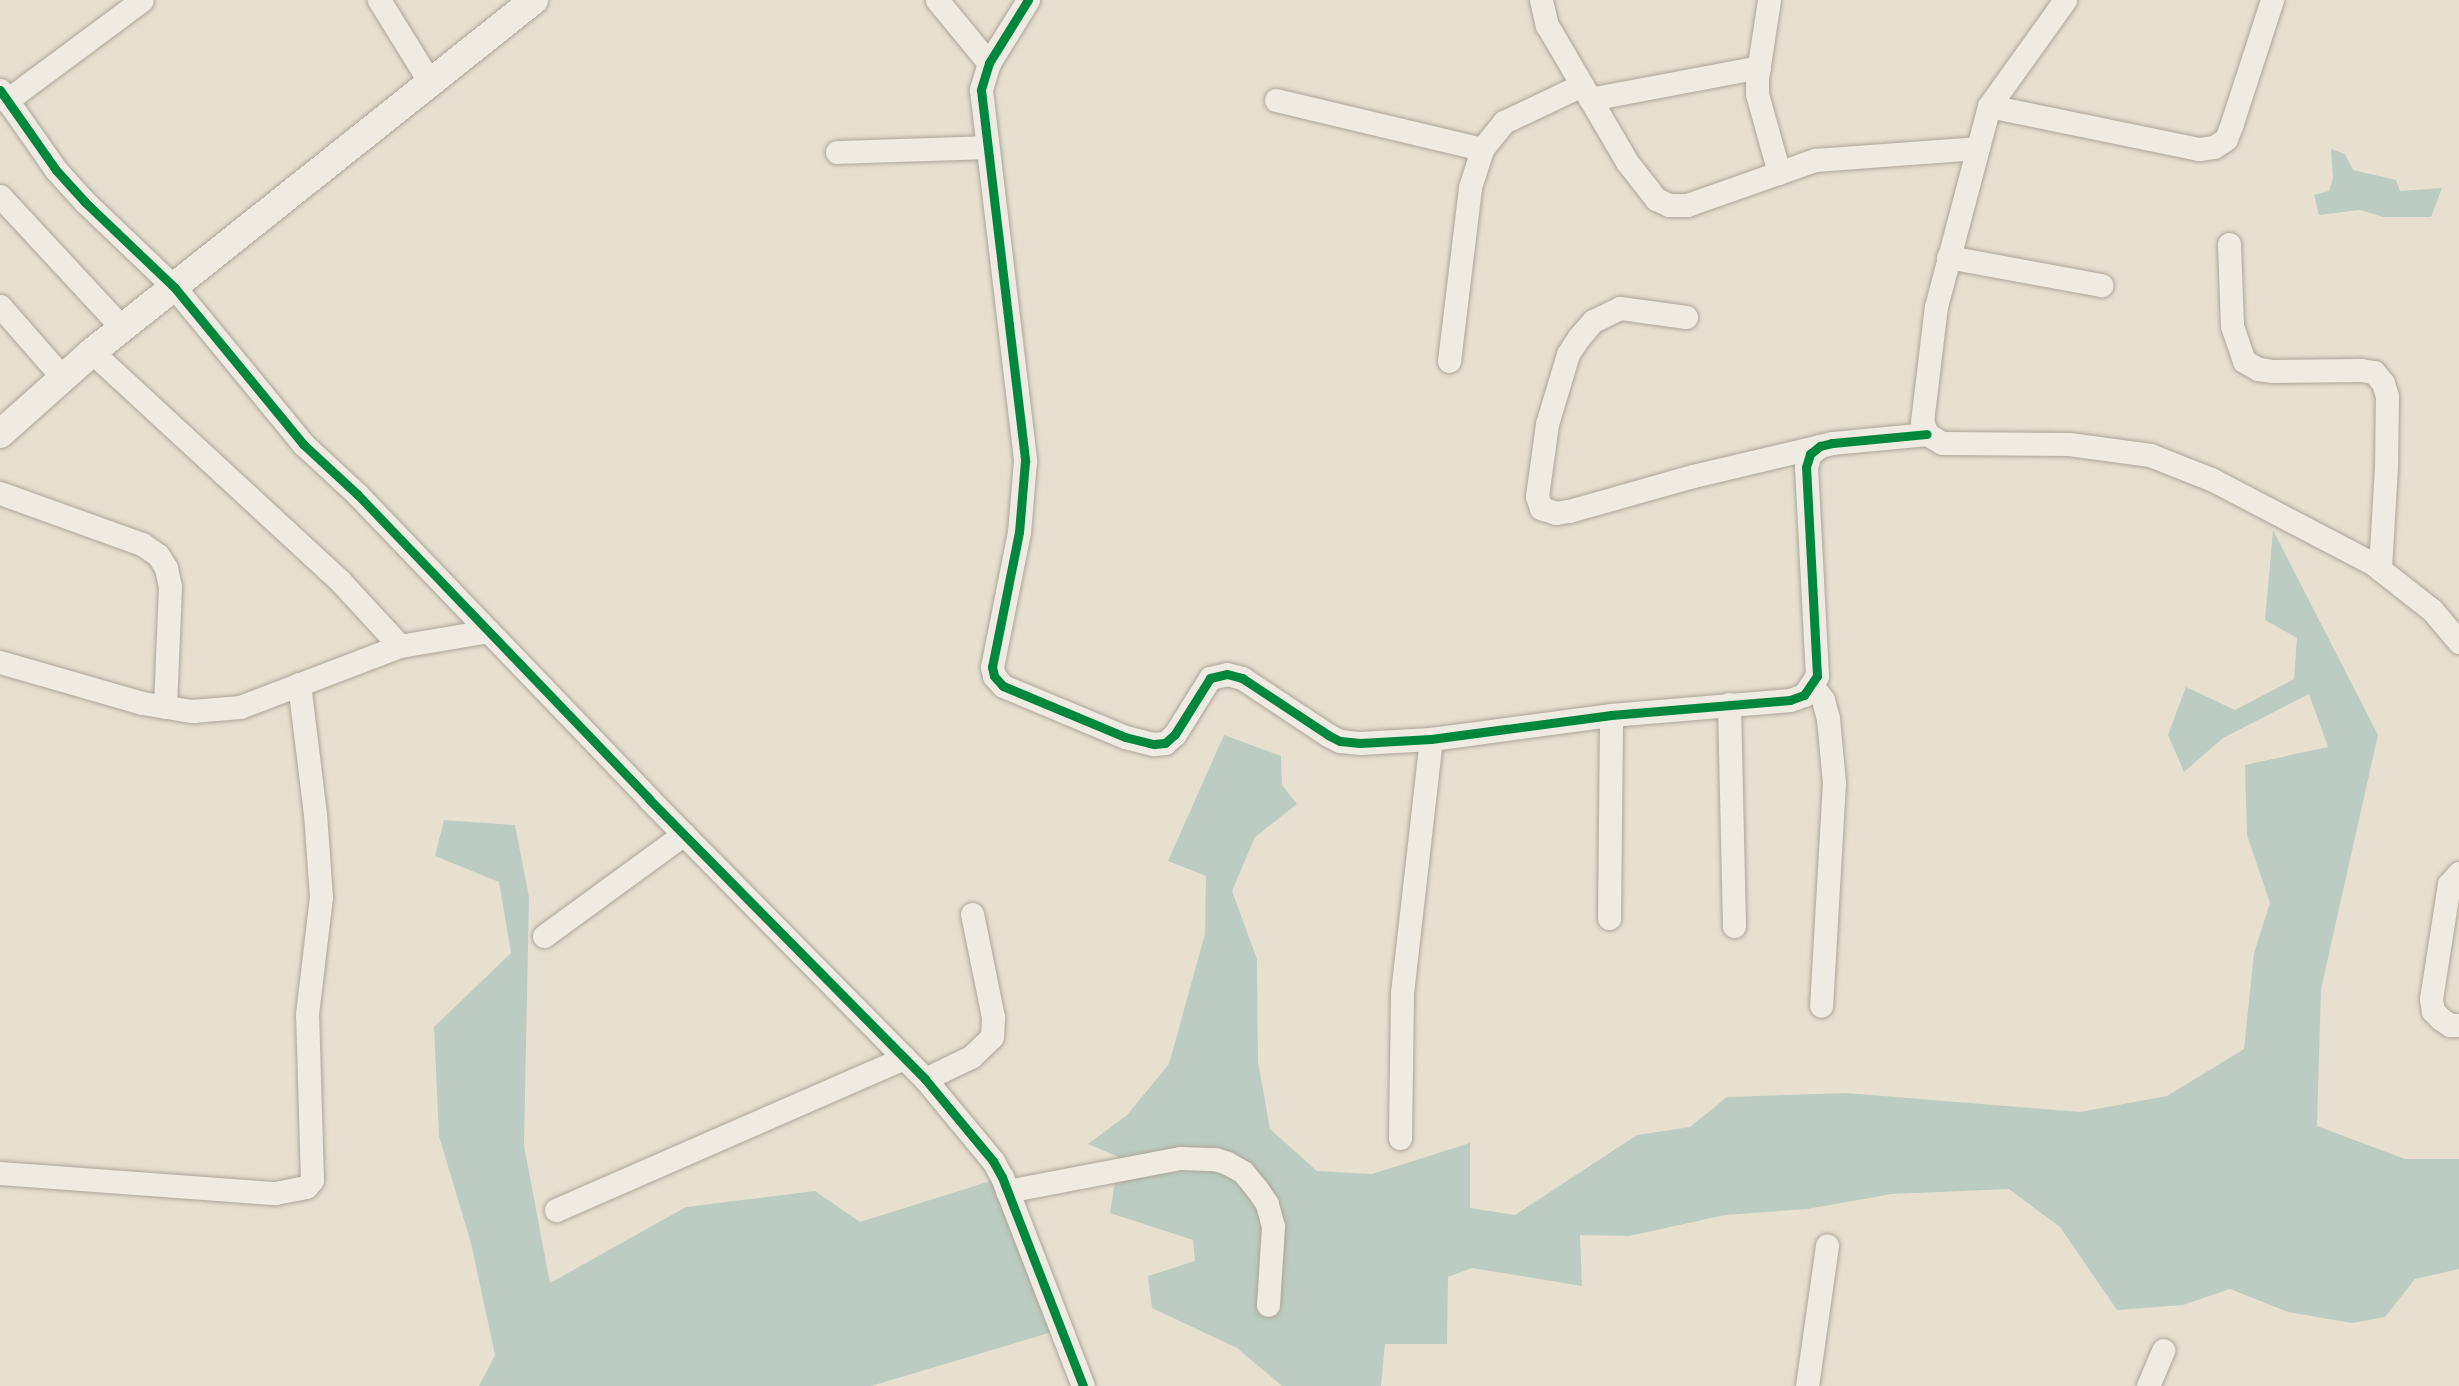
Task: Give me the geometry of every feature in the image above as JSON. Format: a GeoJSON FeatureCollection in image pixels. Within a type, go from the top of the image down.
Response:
{"type":"FeatureCollection","features":[{"type":"Feature","properties":{"kind":"street"},"geometry":{"type":"LineString","coordinates":[[142,0],[3,96],[43,153],[85,202],[176,288],[303,444],[356,494],[925,1079],[993,1161],[1083,1386]]}},
{"type":"Feature","properties":{"kind":"street"},"geometry":{"type":"LineString","coordinates":[[379,0],[431,84]]}},
{"type":"Feature","properties":{"kind":"street"},"geometry":{"type":"LineString","coordinates":[[0,434],[92,352],[176,288],[534,0]]}},
{"type":"Feature","properties":{"kind":"street"},"geometry":{"type":"LineString","coordinates":[[937,0],[989,64]]}},
{"type":"Feature","properties":{"kind":"street"},"geometry":{"type":"LineString","coordinates":[[1028,0],[989,64],[981,90],[1025,461],[1021,519],[992,667],[994,676],[1003,685],[1125,737],[1154,744],[1165,743],[1175,734],[1210,678],[1234,676],[1340,741],[1431,739],[1481,730],[1611,715],[1790,700],[1804,695],[1813,686],[1817,676],[1806,467],[1810,454],[1820,446]]}},
{"type":"Feature","properties":{"kind":"street"},"geometry":{"type":"LineString","coordinates":[[1541,0],[1547,25],[1638,177],[1656,199],[1669,205],[1687,205],[1815,160],[1977,148]]}},
{"type":"Feature","properties":{"kind":"street"},"geometry":{"type":"LineString","coordinates":[[1769,0],[1759,67],[1759,110],[1779,173]]}},
{"type":"Feature","properties":{"kind":"street"},"geometry":{"type":"LineString","coordinates":[[1927,434],[1922,421],[1927,358],[1948,257],[1989,106],[2065,0]]}},
{"type":"Feature","properties":{"kind":"street"},"geometry":{"type":"LineString","coordinates":[[1989,106],[2187,146],[2214,147],[2225,139],[2232,123],[2272,0]]}},
{"type":"Feature","properties":{"kind":"street"},"geometry":{"type":"LineString","coordinates":[[1449,361],[1470,187],[1482,149],[1504,122],[1586,92],[1759,67]]}},
{"type":"Feature","properties":{"kind":"street"},"geometry":{"type":"LineString","coordinates":[[1276,100],[1482,149]]}},
{"type":"Feature","properties":{"kind":"street"},"geometry":{"type":"LineString","coordinates":[[837,152],[986,148]]}},
{"type":"Feature","properties":{"kind":"street"},"geometry":{"type":"LineString","coordinates":[[0,197],[123,329]]}},
{"type":"Feature","properties":{"kind":"street"},"geometry":{"type":"LineString","coordinates":[[2229,244],[2232,326],[2244,361],[2258,369],[2272,371],[2361,370],[2374,373],[2383,383],[2387,396],[2386,467],[2380,569]]}},
{"type":"Feature","properties":{"kind":"street"},"geometry":{"type":"LineString","coordinates":[[1948,257],[2101,285]]}},
{"type":"Feature","properties":{"kind":"street"},"geometry":{"type":"LineString","coordinates":[[0,306],[63,378]]}},
{"type":"Feature","properties":{"kind":"street"},"geometry":{"type":"LineString","coordinates":[[1686,317],[1620,308],[1593,321],[1579,337],[1568,354],[1547,424],[1537,496],[1541,508],[1556,513],[1569,511],[1730,466],[1820,446],[1927,434],[1942,443],[2069,444],[2150,455],[2211,479],[2380,569],[2432,610],[2459,642]]}},
{"type":"Feature","properties":{"kind":"street"},"geometry":{"type":"LineString","coordinates":[[92,352],[340,581],[400,646]]}},
{"type":"Feature","properties":{"kind":"street"},"geometry":{"type":"LineString","coordinates":[[0,493],[142,544],[158,555],[166,568],[170,587],[165,707]]}},
{"type":"Feature","properties":{"kind":"street"},"geometry":{"type":"LineString","coordinates":[[0,662],[165,707],[192,711],[240,707],[400,646],[488,631]]}},
{"type":"Feature","properties":{"kind":"street"},"geometry":{"type":"LineString","coordinates":[[0,1173],[275,1193],[306,1188],[312,1180],[307,1014],[321,897],[314,802],[299,684]]}},
{"type":"Feature","properties":{"kind":"street"},"geometry":{"type":"LineString","coordinates":[[1813,686],[1823,700],[1828,719],[1834,782],[1821,1006]]}},
{"type":"Feature","properties":{"kind":"street"},"geometry":{"type":"LineString","coordinates":[[1729,704],[1734,926]]}},
{"type":"Feature","properties":{"kind":"street"},"geometry":{"type":"LineString","coordinates":[[1609,918],[1611,715]]}},
{"type":"Feature","properties":{"kind":"street"},"geometry":{"type":"LineString","coordinates":[[1401,1139],[1402,993],[1431,739]]}},
{"type":"Feature","properties":{"kind":"street"},"geometry":{"type":"LineString","coordinates":[[544,936],[684,834]]}},
{"type":"Feature","properties":{"kind":"street"},"geometry":{"type":"LineString","coordinates":[[2459,873],[2449,884],[2431,999],[2433,1011],[2441,1019],[2450,1025],[2459,1025]]}},
{"type":"Feature","properties":{"kind":"street"},"geometry":{"type":"LineString","coordinates":[[925,1079],[971,1057],[992,1037],[992,1010],[972,914]]}},
{"type":"Feature","properties":{"kind":"street"},"geometry":{"type":"LineString","coordinates":[[556,1210],[904,1058]]}},
{"type":"Feature","properties":{"kind":"street"},"geometry":{"type":"LineString","coordinates":[[1007,1191],[1180,1158],[1215,1159],[1227,1163],[1242,1172],[1257,1189],[1266,1204],[1273,1226],[1268,1305]]}},
{"type":"Feature","properties":{"kind":"street"},"geometry":{"type":"LineString","coordinates":[[1807,1386],[1827,1245]]}},
{"type":"Feature","properties":{"kind":"street"},"geometry":{"type":"LineString","coordinates":[[2148,1386],[2163,1350]]}},
{"type":"Feature","properties":{"kind":"shaded area"},"geometry":{"type":"Polygon","coordinates":[[[2331,149],[2345,154],[2353,170],[2396,180],[2400,191],[2442,188],[2431,217],[2383,217],[2360,210],[2319,215],[2314,195],[2329,191],[2333,178],[2331,149]]]}},
{"type":"Feature","properties":{"kind":"shaded area"},"geometry":{"type":"Polygon","coordinates":[[[2273,530],[2378,735],[2321,989],[2317,1126],[2405,1159],[2459,1159],[2459,1269],[2415,1279],[2385,1317],[2352,1323],[2288,1312],[2230,1289],[2183,1305],[2117,1310],[2060,1227],[2009,1189],[1892,1194],[1807,1209],[1725,1215],[1629,1236],[1580,1235],[1582,1286],[1472,1268],[1448,1277],[1447,1344],[1385,1344],[1381,1386],[1282,1386],[1237,1348],[1152,1308],[1148,1276],[1195,1261],[1193,1240],[1110,1213],[1119,1157],[1088,1144],[1127,1115],[1169,1064],[1205,934],[1206,876],[1168,861],[1224,735],[1281,756],[1282,785],[1297,804],[1255,837],[1232,891],[1257,959],[1258,1062],[1270,1129],[1317,1171],[1372,1174],[1470,1143],[1470,1208],[1515,1215],[1637,1135],[1690,1127],[1727,1097],[1846,1093],[2080,1112],[2167,1096],[2244,1049],[2254,953],[2270,903],[2247,835],[2245,765],[2328,747],[2309,694],[2223,738],[2184,772],[2168,735],[2186,687],[2235,710],[2294,679],[2297,638],[2265,620],[2273,530]]]}},
{"type":"Feature","properties":{"kind":"shaded area"},"geometry":{"type":"Polygon","coordinates":[[[444,820],[515,825],[529,897],[524,1146],[550,1283],[686,1207],[815,1191],[860,1222],[1000,1178],[1062,1329],[871,1386],[479,1386],[495,1355],[471,1243],[439,1136],[434,1027],[511,953],[499,882],[435,856],[444,820]]]}},
{"type":"Feature","properties":{"kind":"cycle path"},"geometry":{"type":"LineString","coordinates":[[1028,0],[989,63],[981,90],[1025,461],[1019,532],[992,667],[994,676],[1003,686],[1125,737],[1154,744],[1165,743],[1175,734],[1210,678],[1227,674],[1242,678],[1328,735],[1340,741],[1360,743],[1431,739],[1611,715],[1790,700],[1804,695],[1817,676],[1806,467],[1810,454],[1820,446],[1832,443],[1927,434]]}},
{"type":"Feature","properties":{"kind":"cycle path"},"geometry":{"type":"LineString","coordinates":[[0,90],[56,170],[85,202],[175,288],[303,444],[357,494],[649,799],[925,1079],[993,1161],[1002,1177],[1083,1386]]}}]}
